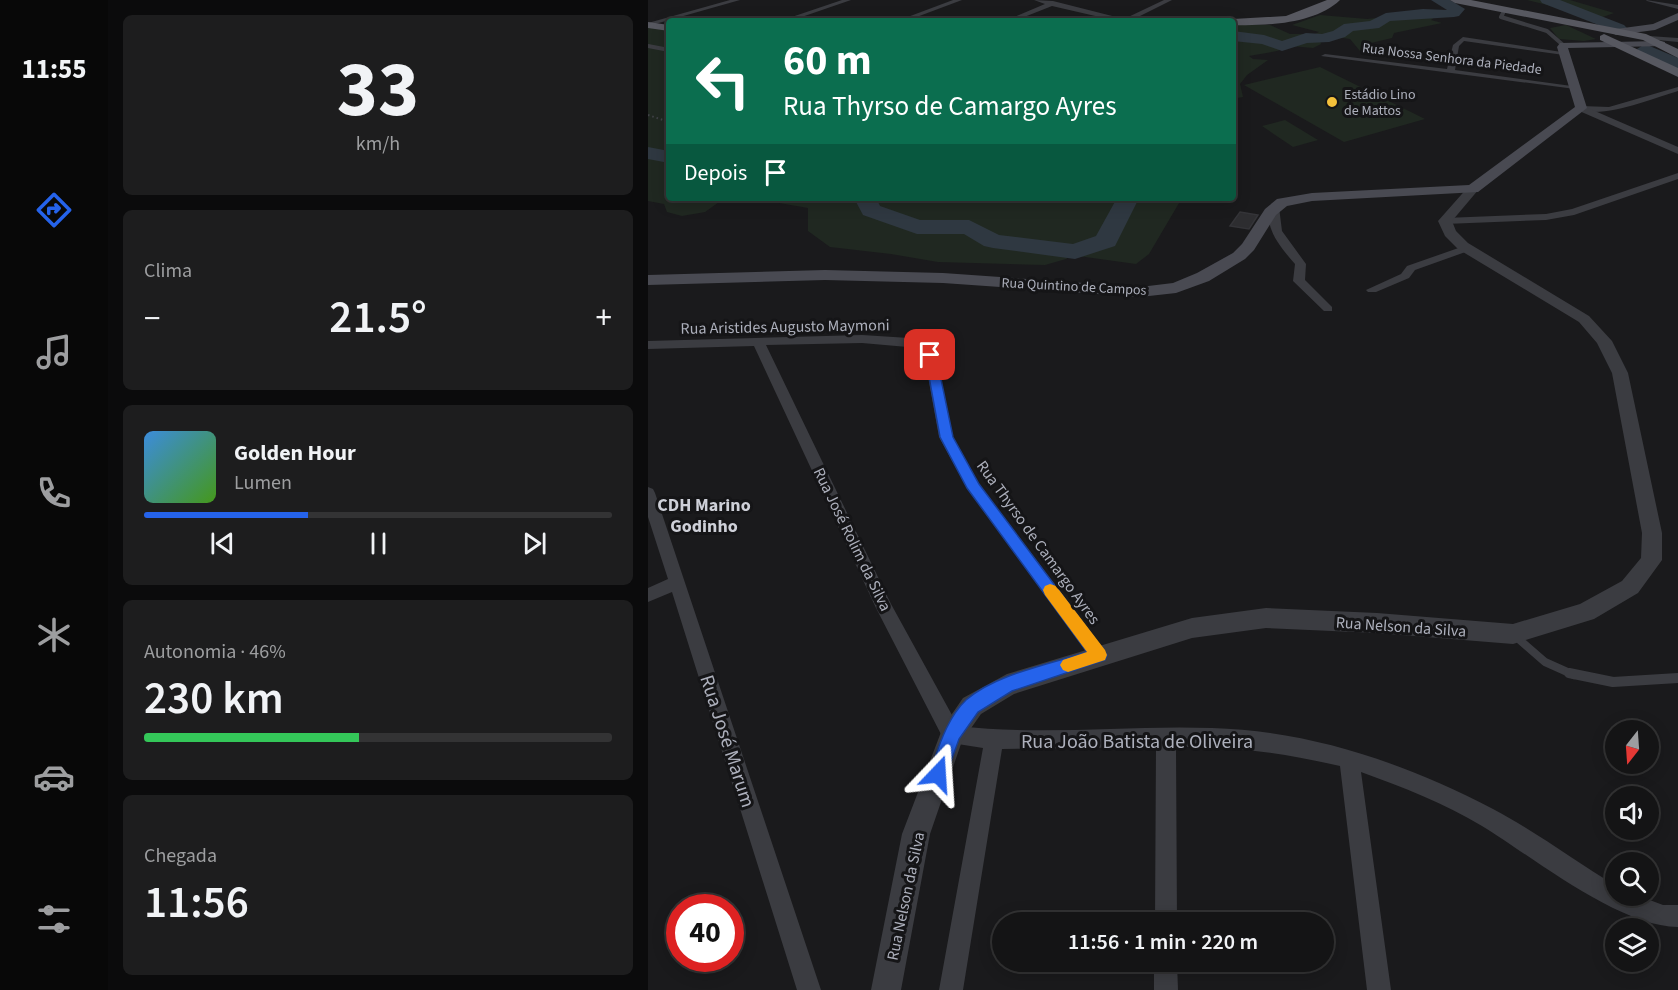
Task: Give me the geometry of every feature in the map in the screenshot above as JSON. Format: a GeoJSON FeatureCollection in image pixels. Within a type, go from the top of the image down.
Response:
{"type":"FeatureCollection","features":[{"type":"Feature","properties":{"kind":"main road"},"geometry":{"type":"LineString","coordinates":[[1236,22],[1286,20],[1301,17],[1335,0]]}},
{"type":"Feature","properties":{"kind":"main road"},"geometry":{"type":"LineString","coordinates":[[1455,0],[1560,19],[1619,38],[1678,73]]}},
{"type":"Feature","properties":{"kind":"main road"},"geometry":{"type":"LineString","coordinates":[[1274,207],[1290,200],[1312,197],[1473,189],[1581,108],[1564,48],[1650,34],[1678,16]]}},
{"type":"Feature","properties":{"kind":"main road"},"geometry":{"type":"LineString","coordinates":[[1560,19],[1596,34],[1661,44]]}},
{"type":"Feature","properties":{"kind":"main road"},"geometry":{"type":"LineString","coordinates":[[649,25],[666,28]]}},
{"type":"Feature","properties":{"kind":"main road"},"geometry":{"type":"LineString","coordinates":[[1650,34],[1678,54]]}},
{"type":"Feature","properties":{"kind":"main road","name":"Rua Quintino de Campos"},"geometry":{"type":"LineString","coordinates":[[648,280],[825,275],[943,278],[1159,291],[1176,288],[1203,277],[1239,256],[1248,247],[1274,207]]}},
{"type":"Feature","properties":{"kind":"street"},"geometry":{"type":"LineString","coordinates":[[674,18],[737,0]]}},
{"type":"Feature","properties":{"kind":"street"},"geometry":{"type":"LineString","coordinates":[[792,18],[848,0]]}},
{"type":"Feature","properties":{"kind":"street"},"geometry":{"type":"LineString","coordinates":[[908,18],[959,0]]}},
{"type":"Feature","properties":{"kind":"street"},"geometry":{"type":"LineString","coordinates":[[1037,0],[1113,18]]}},
{"type":"Feature","properties":{"kind":"street"},"geometry":{"type":"LineString","coordinates":[[1015,18],[1061,0]]}},
{"type":"Feature","properties":{"kind":"street"},"geometry":{"type":"LineString","coordinates":[[1140,18],[1168,0]]}},
{"type":"Feature","properties":{"kind":"street"},"geometry":{"type":"LineString","coordinates":[[1649,0],[1678,7]]}},
{"type":"Feature","properties":{"kind":"street"},"geometry":{"type":"LineString","coordinates":[[649,25],[666,20]]}},
{"type":"Feature","properties":{"kind":"street"},"geometry":{"type":"LineString","coordinates":[[1650,34],[1678,41]]}},
{"type":"Feature","properties":{"kind":"street"},"geometry":{"type":"LineString","coordinates":[[1451,70],[1456,45],[1463,39],[1564,48]]}},
{"type":"Feature","properties":{"kind":"street"},"geometry":{"type":"LineString","coordinates":[[1661,44],[1678,41]]}},
{"type":"Feature","properties":{"kind":"street","name":"Rua Nossa Senhora da Piedade"},"geometry":{"type":"LineString","coordinates":[[1325,56],[1575,87]]}},
{"type":"Feature","properties":{"kind":"street"},"geometry":{"type":"LineString","coordinates":[[1581,108],[1608,109],[1678,89]]}},
{"type":"Feature","properties":{"kind":"street"},"geometry":{"type":"LineString","coordinates":[[1581,108],[1678,151]]}},
{"type":"Feature","properties":{"kind":"street"},"geometry":{"type":"LineString","coordinates":[[1445,221],[1546,217],[1574,212],[1678,176]]}},
{"type":"Feature","properties":{"kind":"street"},"geometry":{"type":"LineString","coordinates":[[1445,221],[1473,189]]}},
{"type":"Feature","properties":{"kind":"street"},"geometry":{"type":"LineString","coordinates":[[1274,207],[1272,217],[1276,232],[1301,264],[1299,281],[1328,309]]}},
{"type":"Feature","properties":{"kind":"street","name":"Rua Nelson da Silva"},"geometry":{"type":"LineString","coordinates":[[886,990],[916,834],[952,735],[972,706],[1007,685],[1192,628],[1266,618],[1377,623],[1513,634],[1587,612],[1630,587],[1651,560],[1652,533],[1620,373],[1604,341],[1584,319],[1467,248],[1450,233],[1445,221]]}},
{"type":"Feature","properties":{"kind":"street"},"geometry":{"type":"LineString","coordinates":[[1372,290],[1405,276],[1412,268],[1467,248]]}},
{"type":"Feature","properties":{"kind":"street","name":"Rua Aristides Augusto Maymoni"},"geometry":{"type":"LineString","coordinates":[[648,345],[862,339],[923,345]]}},
{"type":"Feature","properties":{"kind":"street","name":"Rua José Rolim da Silva"},"geometry":{"type":"LineString","coordinates":[[758,341],[885,608],[952,735]]}},
{"type":"Feature","properties":{"kind":"street","name":"Rua Thyrso de Camargo Ayres"},"geometry":{"type":"LineString","coordinates":[[923,345],[930,355],[946,437],[974,488],[1099,655]]}},
{"type":"Feature","properties":{"kind":"street","name":"Rua José Marum"},"geometry":{"type":"LineString","coordinates":[[648,493],[809,990]]}},
{"type":"Feature","properties":{"kind":"street"},"geometry":{"type":"LineString","coordinates":[[648,595],[676,583]]}},
{"type":"Feature","properties":{"kind":"street","name":"Rua João Batista de Oliveira"},"geometry":{"type":"LineString","coordinates":[[952,735],[994,740],[1212,737],[1282,743],[1349,758],[1416,782],[1488,818],[1609,895],[1663,916],[1678,916]]}},
{"type":"Feature","properties":{"kind":"street"},"geometry":{"type":"LineString","coordinates":[[1166,737],[1166,912]]}},
{"type":"Feature","properties":{"kind":"street"},"geometry":{"type":"LineString","coordinates":[[951,990],[994,740]]}},
{"type":"Feature","properties":{"kind":"street"},"geometry":{"type":"LineString","coordinates":[[1349,758],[1379,990]]}},
{"type":"Feature","properties":{"kind":"street"},"geometry":{"type":"LineString","coordinates":[[1166,972],[1166,990]]}},
{"type":"Feature","properties":{"kind":"lane"},"geometry":{"type":"LineString","coordinates":[[1505,9],[1501,17],[1547,31],[1564,48]]}},
{"type":"Feature","properties":{"kind":"lane"},"geometry":{"type":"LineString","coordinates":[[648,46],[666,50]]}},
{"type":"Feature","properties":{"kind":"lane"},"geometry":{"type":"LineString","coordinates":[[1513,634],[1549,664],[1582,679],[1620,684],[1678,678]]}},
{"type":"Feature","properties":{"kind":"path"},"geometry":{"type":"LineString","coordinates":[[648,115],[666,121]]}},
{"type":"Feature","properties":{"kind":"shaded area"},"geometry":{"type":"Polygon","coordinates":[[[1527,0],[1570,0],[1614,13],[1600,18],[1527,0]]]}},
{"type":"Feature","properties":{"kind":"shaded area"},"geometry":{"type":"Polygon","coordinates":[[[1429,12],[1436,16],[1431,20],[1442,23],[1394,33],[1392,38],[1367,44],[1360,51],[1350,39],[1337,37],[1320,39],[1321,44],[1313,48],[1291,46],[1249,56],[1253,59],[1268,60],[1247,75],[1240,84],[1243,97],[1236,100],[1236,24],[1270,25],[1290,34],[1315,34],[1319,32],[1292,25],[1320,15],[1367,19],[1429,12]]]}},
{"type":"Feature","properties":{"kind":"shaded area"},"geometry":{"type":"Polygon","coordinates":[[[1566,25],[1596,39],[1584,41],[1559,39],[1550,28],[1566,25]]]}},
{"type":"Feature","properties":{"kind":"shaded area"},"geometry":{"type":"Polygon","coordinates":[[[648,26],[666,29],[666,201],[727,201],[719,202],[705,212],[682,216],[667,212],[664,204],[648,201],[648,26]]]}},
{"type":"Feature","properties":{"kind":"shaded area","name":"Estádio Lino de Mattos"},"geometry":{"type":"Polygon","coordinates":[[[1320,67],[1425,119],[1344,142],[1244,85],[1320,67]]]}},
{"type":"Feature","properties":{"kind":"shaded area"},"geometry":{"type":"Polygon","coordinates":[[[1285,120],[1318,140],[1293,147],[1262,126],[1285,120]]]}},
{"type":"Feature","properties":{"kind":"shaded area"},"geometry":{"type":"Polygon","coordinates":[[[768,201],[1180,201],[1149,254],[1136,264],[1071,255],[1066,259],[1045,265],[938,262],[830,247],[808,231],[808,208],[768,201]]]}},
{"type":"Feature","properties":{"kind":"building"},"geometry":{"type":"Polygon","coordinates":[[[1240,212],[1258,215],[1249,229],[1230,226],[1240,212]]]}},
{"type":"Feature","properties":{"kind":"waterway"},"geometry":{"type":"LineString","coordinates":[[1236,36],[1264,40],[1282,46],[1306,38],[1323,39],[1339,34],[1349,27],[1374,25],[1386,17],[1423,13],[1440,15],[1454,13],[1458,9],[1438,0]]}},
{"type":"Feature","properties":{"kind":"waterway"},"geometry":{"type":"LineString","coordinates":[[1547,0],[1619,28]]}},
{"type":"Feature","properties":{"kind":"waterway"},"geometry":{"type":"LineString","coordinates":[[1645,49],[1678,64]]}},
{"type":"Feature","properties":{"kind":"waterway"},"geometry":{"type":"LineString","coordinates":[[648,153],[666,156]]}},
{"type":"Feature","properties":{"kind":"waterway"},"geometry":{"type":"LineString","coordinates":[[866,201],[871,210],[917,227],[969,227],[993,241],[1075,252],[1106,241],[1126,201]]}},
{"type":"Feature","properties":{"kind":"slow traffic"},"geometry":{"type":"LineString","coordinates":[[1050,590],[1099,655],[1068,665]]}},
{"type":"Feature","properties":{"kind":"place","name":"Estádio Lino de Mattos"},"geometry":{"type":"Point","coordinates":[1332,102]}},
{"type":"Feature","properties":{"kind":"district","name":"CDH Marino Godinho"},"geometry":{"type":"Point","coordinates":[704,515]}},
{"type":"Feature","properties":{"kind":"route"},"geometry":{"type":"LineString","coordinates":[[930,355],[946,437],[974,488],[1099,655],[1007,685],[972,706],[952,735],[938,774]]}}]}
